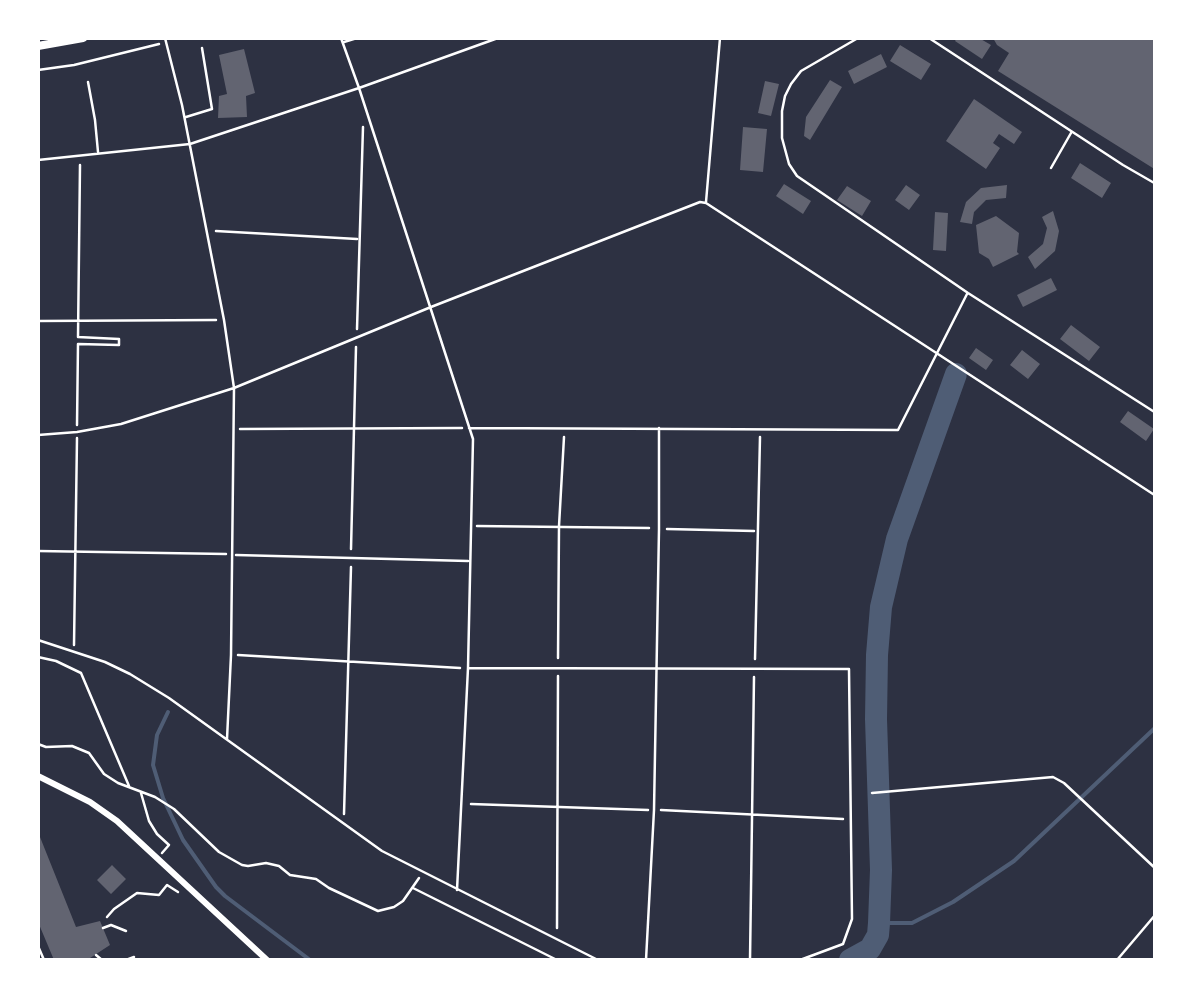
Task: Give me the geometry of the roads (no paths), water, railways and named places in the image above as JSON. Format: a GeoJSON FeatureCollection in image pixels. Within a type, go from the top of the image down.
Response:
{"type":"FeatureCollection","features":[{"type":"Feature","properties":{"kind":"main road"},"geometry":{"type":"LineString","coordinates":[[38,46],[82,38]]}},
{"type":"Feature","properties":{"kind":"street"},"geometry":{"type":"LineString","coordinates":[[38,776],[90,802],[117,822],[268,960]]}},
{"type":"Feature","properties":{"kind":"lane"},"geometry":{"type":"LineString","coordinates":[[357,38],[342,40],[473,440],[468,668],[457,890]]}},
{"type":"Feature","properties":{"kind":"lane"},"geometry":{"type":"LineString","coordinates":[[38,160],[190,144],[498,38]]}},
{"type":"Feature","properties":{"kind":"lane"},"geometry":{"type":"LineString","coordinates":[[706,203],[720,38]]}},
{"type":"Feature","properties":{"kind":"lane"},"geometry":{"type":"LineString","coordinates":[[858,38],[801,72],[790,84],[782,112],[782,138],[789,164],[797,176],[968,293],[1156,413]]}},
{"type":"Feature","properties":{"kind":"lane"},"geometry":{"type":"LineString","coordinates":[[929,38],[1156,184]]}},
{"type":"Feature","properties":{"kind":"lane"},"geometry":{"type":"LineString","coordinates":[[166,40],[190,144],[234,388],[232,654],[227,738]]}},
{"type":"Feature","properties":{"kind":"lane"},"geometry":{"type":"LineString","coordinates":[[184,117],[212,108],[202,48]]}},
{"type":"Feature","properties":{"kind":"lane"},"geometry":{"type":"LineString","coordinates":[[88,82],[98,154]]}},
{"type":"Feature","properties":{"kind":"lane"},"geometry":{"type":"LineString","coordinates":[[1051,168],[1072,132]]}},
{"type":"Feature","properties":{"kind":"lane"},"geometry":{"type":"LineString","coordinates":[[38,436],[132,420],[234,388],[700,202],[1156,496]]}},
{"type":"Feature","properties":{"kind":"lane"},"geometry":{"type":"LineString","coordinates":[[470,428],[898,430],[968,293]]}},
{"type":"Feature","properties":{"kind":"lane"},"geometry":{"type":"LineString","coordinates":[[646,960],[654,810],[659,428]]}},
{"type":"Feature","properties":{"kind":"lane"},"geometry":{"type":"LineString","coordinates":[[233,554],[470,561]]}},
{"type":"Feature","properties":{"kind":"lane"},"geometry":{"type":"LineString","coordinates":[[38,640],[130,674],[170,698],[382,850],[598,960]]}},
{"type":"Feature","properties":{"kind":"lane"},"geometry":{"type":"LineString","coordinates":[[468,668],[849,669],[852,919],[843,944],[800,960]]}},
{"type":"Feature","properties":{"kind":"lane"},"geometry":{"type":"LineString","coordinates":[[872,793],[1053,777],[1078,795],[1156,869]]}},
{"type":"Feature","properties":{"kind":"lane"},"geometry":{"type":"LineString","coordinates":[[1117,960],[1156,914]]}},
{"type":"Feature","properties":{"kind":"lane"},"geometry":{"type":"LineString","coordinates":[[102,928],[111,925],[126,931]]}},
{"type":"Feature","properties":{"kind":"lane"},"geometry":{"type":"LineString","coordinates":[[38,946],[44,960]]}},
{"type":"Feature","properties":{"kind":"lane"},"geometry":{"type":"LineString","coordinates":[[96,955],[102,960]]}},
{"type":"Feature","properties":{"kind":"lane"},"geometry":{"type":"LineString","coordinates":[[126,960],[134,956]]}},
{"type":"Feature","properties":{"kind":"waterway"},"geometry":{"type":"LineString","coordinates":[[850,960],[870,949],[878,935],[881,870],[876,719],[881,607],[897,539],[956,374]]}},
{"type":"Feature","properties":{"kind":"waterway"},"geometry":{"type":"LineString","coordinates":[[168,712],[157,735],[153,765],[183,840],[225,896],[310,960]]}},
{"type":"Feature","properties":{"kind":"waterway"},"geometry":{"type":"LineString","coordinates":[[879,923],[912,923],[953,902],[1014,861],[1156,727]]}}]}
